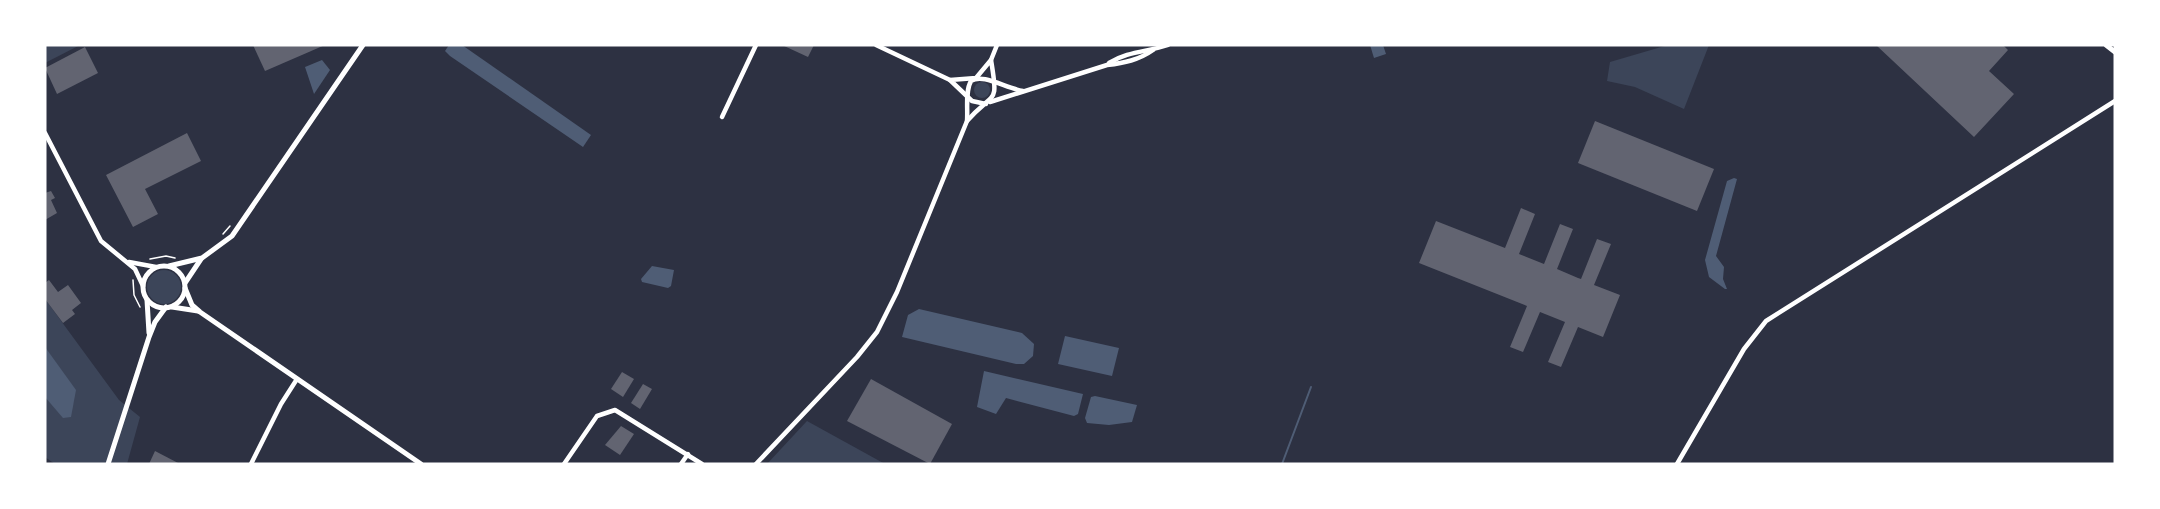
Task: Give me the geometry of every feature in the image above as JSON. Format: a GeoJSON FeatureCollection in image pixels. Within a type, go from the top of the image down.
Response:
{"type":"FeatureCollection","features":[{"type":"Feature","properties":{"kind":"street"},"geometry":{"type":"LineString","coordinates":[[127,261],[156,267],[169,266],[202,258],[218,248],[238,228],[363,45]]}},
{"type":"Feature","properties":{"kind":"street"},"geometry":{"type":"LineString","coordinates":[[722,117],[756,45]]}},
{"type":"Feature","properties":{"kind":"street"},"geometry":{"type":"LineString","coordinates":[[876,45],[950,80],[976,103],[988,103],[1107,65],[1141,58],[1153,50],[1168,45]]}},
{"type":"Feature","properties":{"kind":"street"},"geometry":{"type":"LineString","coordinates":[[756,464],[877,332],[889,311],[966,121],[970,98],[969,86],[991,60],[997,45]]}},
{"type":"Feature","properties":{"kind":"street"},"geometry":{"type":"LineString","coordinates":[[2106,45],[2115,52]]}},
{"type":"Feature","properties":{"kind":"street"},"geometry":{"type":"LineString","coordinates":[[966,121],[988,103],[995,93],[991,60]]}},
{"type":"Feature","properties":{"kind":"street"},"geometry":{"type":"LineString","coordinates":[[950,80],[987,78],[994,84],[1023,91]]}},
{"type":"Feature","properties":{"kind":"street"},"geometry":{"type":"LineString","coordinates":[[1677,464],[1743,349],[1766,321],[2115,99]]}},
{"type":"Feature","properties":{"kind":"street"},"geometry":{"type":"LineString","coordinates":[[45,133],[101,241],[127,261],[137,273],[147,299],[149,337]]}},
{"type":"Feature","properties":{"kind":"street"},"geometry":{"type":"LineString","coordinates":[[108,464],[155,322],[168,307],[181,299],[185,285],[202,258]]}},
{"type":"Feature","properties":{"kind":"street"},"geometry":{"type":"LineString","coordinates":[[169,266],[180,273],[192,305],[200,312],[421,464]]}},
{"type":"Feature","properties":{"kind":"street"},"geometry":{"type":"LineString","coordinates":[[143,286],[147,275],[156,267]]}},
{"type":"Feature","properties":{"kind":"street"},"geometry":{"type":"LineString","coordinates":[[147,299],[157,306],[200,312]]}},
{"type":"Feature","properties":{"kind":"street"},"geometry":{"type":"LineString","coordinates":[[251,464],[281,404],[297,379]]}},
{"type":"Feature","properties":{"kind":"street"},"geometry":{"type":"LineString","coordinates":[[564,464],[597,416],[609,410],[622,412],[702,464]]}},
{"type":"Feature","properties":{"kind":"street"},"geometry":{"type":"LineString","coordinates":[[681,464],[688,454]]}},
{"type":"Feature","properties":{"kind":"shaded area"},"geometry":{"type":"Polygon","coordinates":[[[45,45],[80,45],[45,63],[45,45]]]}},
{"type":"Feature","properties":{"kind":"shaded area"},"geometry":{"type":"Polygon","coordinates":[[[449,45],[462,45],[591,135],[583,147],[450,56],[445,51],[449,45]]]}},
{"type":"Feature","properties":{"kind":"shaded area"},"geometry":{"type":"Polygon","coordinates":[[[1370,45],[1383,45],[1386,54],[1374,58],[1370,45]]]}},
{"type":"Feature","properties":{"kind":"shaded area"},"geometry":{"type":"Polygon","coordinates":[[[1668,45],[1709,45],[1684,109],[1635,87],[1607,81],[1610,62],[1668,45]]]}},
{"type":"Feature","properties":{"kind":"shaded area"},"geometry":{"type":"Polygon","coordinates":[[[322,60],[330,70],[314,94],[305,67],[322,60]]]}},
{"type":"Feature","properties":{"kind":"shaded area"},"geometry":{"type":"Polygon","coordinates":[[[979,82],[985,82],[990,90],[988,96],[979,98],[974,93],[974,87],[979,82]]]}},
{"type":"Feature","properties":{"kind":"shaded area"},"geometry":{"type":"Polygon","coordinates":[[[1737,179],[1716,256],[1724,267],[1723,279],[1727,289],[1725,289],[1709,277],[1705,260],[1727,181],[1737,179]]]}},
{"type":"Feature","properties":{"kind":"shaded area"},"geometry":{"type":"Polygon","coordinates":[[[652,266],[674,270],[671,286],[668,288],[642,282],[641,279],[652,266]]]}},
{"type":"Feature","properties":{"kind":"shaded area"},"geometry":{"type":"Polygon","coordinates":[[[164,270],[176,275],[181,287],[176,299],[164,304],[152,299],[147,287],[152,275],[164,270]]]}},
{"type":"Feature","properties":{"kind":"shaded area"},"geometry":{"type":"Polygon","coordinates":[[[45,299],[119,400],[140,417],[127,464],[55,464],[45,457],[45,299]]]}},
{"type":"Feature","properties":{"kind":"shaded area"},"geometry":{"type":"Polygon","coordinates":[[[919,309],[1022,333],[1034,344],[1033,356],[1024,364],[1016,364],[902,337],[908,315],[919,309]]]}},
{"type":"Feature","properties":{"kind":"shaded area"},"geometry":{"type":"Polygon","coordinates":[[[1065,336],[1119,348],[1112,376],[1058,364],[1065,336]]]}},
{"type":"Feature","properties":{"kind":"shaded area"},"geometry":{"type":"Polygon","coordinates":[[[45,347],[76,390],[71,417],[63,418],[45,397],[45,347]]]}},
{"type":"Feature","properties":{"kind":"shaded area"},"geometry":{"type":"Polygon","coordinates":[[[984,371],[1083,394],[1078,414],[1074,416],[1006,398],[996,414],[977,407],[984,371]]]}},
{"type":"Feature","properties":{"kind":"shaded area"},"geometry":{"type":"Polygon","coordinates":[[[1091,397],[1137,405],[1132,422],[1109,425],[1087,423],[1085,418],[1091,397]]]}},
{"type":"Feature","properties":{"kind":"shaded area"},"geometry":{"type":"Polygon","coordinates":[[[807,421],[885,464],[767,464],[807,421]]]}},
{"type":"Feature","properties":{"kind":"building"},"geometry":{"type":"Polygon","coordinates":[[[253,45],[325,45],[265,71],[253,45]]]}},
{"type":"Feature","properties":{"kind":"building"},"geometry":{"type":"Polygon","coordinates":[[[782,45],[814,45],[808,57],[782,45]]]}},
{"type":"Feature","properties":{"kind":"building"},"geometry":{"type":"Polygon","coordinates":[[[1876,45],[2003,45],[2008,50],[1989,71],[2014,94],[1974,137],[1876,45]]]}},
{"type":"Feature","properties":{"kind":"building"},"geometry":{"type":"Polygon","coordinates":[[[85,47],[98,73],[57,94],[45,68],[85,47]]]}},
{"type":"Feature","properties":{"kind":"building"},"geometry":{"type":"Polygon","coordinates":[[[1595,121],[1714,169],[1697,211],[1578,163],[1595,121]]]}},
{"type":"Feature","properties":{"kind":"building"},"geometry":{"type":"Polygon","coordinates":[[[187,133],[201,161],[145,189],[158,214],[133,227],[106,175],[187,133]]]}},
{"type":"Feature","properties":{"kind":"building"},"geometry":{"type":"Polygon","coordinates":[[[51,191],[55,198],[51,200],[57,213],[45,220],[45,193],[51,191]]]}},
{"type":"Feature","properties":{"kind":"building"},"geometry":{"type":"Polygon","coordinates":[[[1521,208],[1535,214],[1519,254],[1544,264],[1560,224],[1573,229],[1557,269],[1578,278],[1581,279],[1597,239],[1611,244],[1594,285],[1620,295],[1603,337],[1578,327],[1561,367],[1548,362],[1565,322],[1540,312],[1523,352],[1510,347],[1527,306],[1419,263],[1436,221],[1505,248],[1521,208]]]}},
{"type":"Feature","properties":{"kind":"building"},"geometry":{"type":"Polygon","coordinates":[[[49,280],[58,292],[68,285],[81,303],[72,310],[75,314],[63,323],[45,299],[45,283],[49,280]]]}},
{"type":"Feature","properties":{"kind":"building"},"geometry":{"type":"Polygon","coordinates":[[[622,372],[634,379],[623,397],[611,389],[622,372]]]}},
{"type":"Feature","properties":{"kind":"building"},"geometry":{"type":"Polygon","coordinates":[[[871,379],[952,424],[930,464],[847,421],[871,379]]]}},
{"type":"Feature","properties":{"kind":"building"},"geometry":{"type":"Polygon","coordinates":[[[643,384],[652,389],[640,409],[631,403],[643,384]]]}},
{"type":"Feature","properties":{"kind":"building"},"geometry":{"type":"Polygon","coordinates":[[[621,426],[634,434],[620,455],[605,445],[621,426]]]}},
{"type":"Feature","properties":{"kind":"building"},"geometry":{"type":"Polygon","coordinates":[[[155,451],[180,464],[149,464],[155,451]]]}},
{"type":"Feature","properties":{"kind":"waterway"},"geometry":{"type":"LineString","coordinates":[[1282,464],[1311,387]]}}]}
